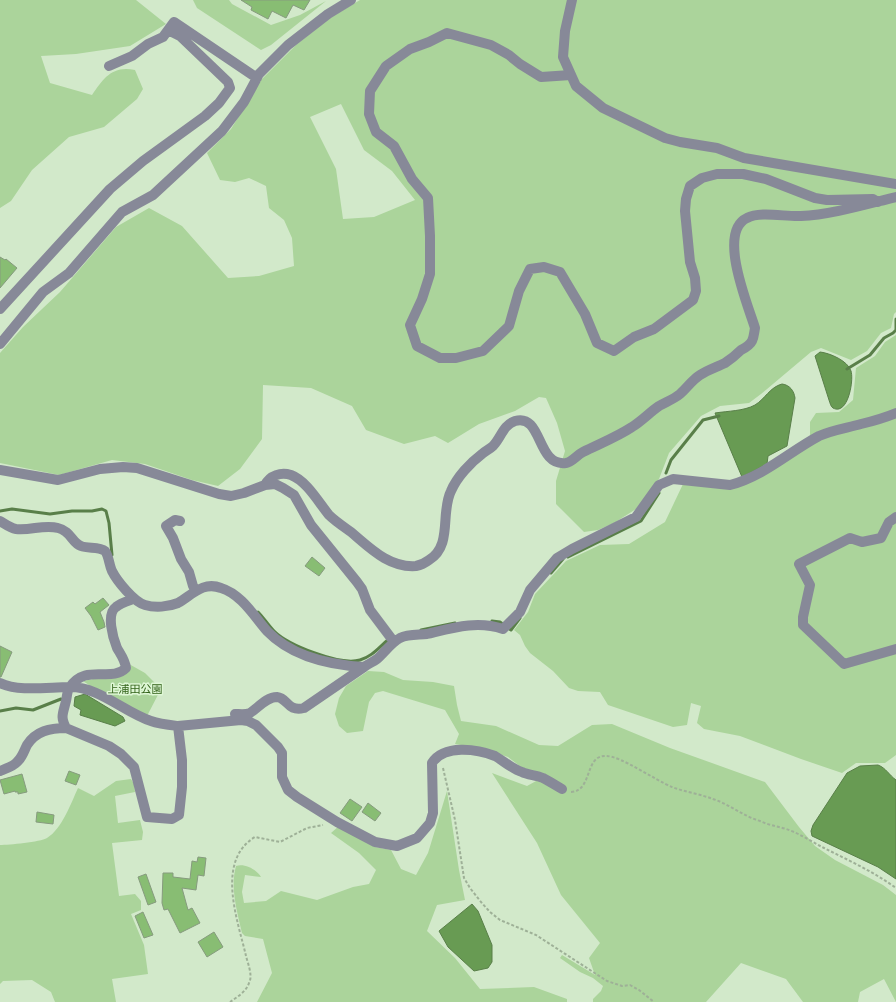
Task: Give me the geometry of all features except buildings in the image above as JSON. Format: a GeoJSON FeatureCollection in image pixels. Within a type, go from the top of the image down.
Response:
{"type":"FeatureCollection","features":[{"type":"Feature","properties":{"kind":"street"},"geometry":{"type":"LineString","coordinates":[[0,344],[43,292],[70,273],[122,212],[154,195],[222,131],[244,102],[259,74],[288,45],[328,14],[351,0]]}},
{"type":"Feature","properties":{"kind":"street"},"geometry":{"type":"LineString","coordinates":[[572,0],[565,31],[563,57],[576,86],[603,108],[665,138],[680,142],[716,148],[744,158],[896,184]]}},
{"type":"Feature","properties":{"kind":"street"},"geometry":{"type":"LineString","coordinates":[[109,66],[132,56],[148,44],[163,37],[174,22],[257,78]]}},
{"type":"Feature","properties":{"kind":"street"},"geometry":{"type":"LineString","coordinates":[[0,309],[110,189],[133,169],[205,116],[219,103],[230,88],[228,82],[180,36],[168,30]]}},
{"type":"Feature","properties":{"kind":"street"},"geometry":{"type":"LineString","coordinates":[[571,75],[541,77],[509,55],[491,45],[447,33],[429,42],[410,48],[386,66],[370,91],[369,114],[376,132],[394,146],[412,179],[428,198],[430,274],[422,299],[410,325],[417,346],[440,358],[456,358],[483,351],[509,326],[519,291],[530,269],[544,267],[560,272],[585,314],[597,343],[614,351],[634,337],[654,329],[693,300],[696,291],[695,278],[690,262],[685,211],[686,199],[690,186],[702,178],[717,174],[755,176],[815,198],[827,200],[873,199],[878,202]]}},
{"type":"Feature","properties":{"kind":"street"},"geometry":{"type":"LineString","coordinates":[[265,485],[274,475],[281,474],[292,476],[315,495],[330,516],[379,556],[399,564],[418,566],[425,563],[441,548],[445,536],[448,496],[452,489],[471,464],[481,454],[494,445],[507,426],[523,420],[532,425],[539,441],[549,456],[559,462],[566,463],[578,455],[631,428],[657,408],[682,393],[696,377],[725,362],[752,342],[754,328],[734,260],[735,233],[737,226],[742,220],[748,217],[760,216],[816,215],[896,197]]}},
{"type":"Feature","properties":{"kind":"street"},"geometry":{"type":"LineString","coordinates":[[218,722],[217,718],[249,714],[268,700],[276,697],[280,698],[291,707],[297,709],[304,708],[376,659],[392,639],[425,634],[459,626],[490,626],[502,629],[520,612],[530,590],[557,558],[636,517],[659,485],[673,479],[730,485],[739,483],[766,470],[820,436],[836,430],[896,414]]}},
{"type":"Feature","properties":{"kind":"street"},"geometry":{"type":"LineString","coordinates":[[0,470],[58,480],[100,469],[123,467],[137,468],[219,494],[231,496],[265,485],[275,484],[294,495],[311,524],[362,589],[370,610],[392,639]]}},
{"type":"Feature","properties":{"kind":"street"},"geometry":{"type":"LineString","coordinates":[[896,516],[889,522],[881,538],[862,542],[850,538],[799,564],[810,585],[803,617],[803,625],[844,664],[896,649]]}},
{"type":"Feature","properties":{"kind":"street"},"geometry":{"type":"LineString","coordinates":[[180,521],[175,520],[166,526],[173,538],[181,559],[189,572],[195,588]]}},
{"type":"Feature","properties":{"kind":"street"},"geometry":{"type":"LineString","coordinates":[[0,521],[16,529],[49,526],[60,528],[66,531],[82,547],[103,550],[113,572],[134,599],[139,603],[155,607],[166,606],[176,604],[195,588],[209,586],[221,588],[237,597],[276,639],[297,653],[321,661],[364,667]]}},
{"type":"Feature","properties":{"kind":"street"},"geometry":{"type":"LineString","coordinates":[[66,728],[62,719],[69,687],[77,679],[85,675],[96,673],[115,674],[126,668],[125,662],[117,647],[111,618],[112,612],[116,607],[134,599]]}},
{"type":"Feature","properties":{"kind":"street"},"geometry":{"type":"LineString","coordinates":[[0,682],[5,685],[20,688],[69,687],[88,690],[151,721],[178,726],[241,720],[248,721],[256,725],[282,753],[282,777],[288,790],[337,822],[375,842],[397,846],[417,838],[430,823],[433,813],[432,763],[435,758],[451,750],[456,749],[482,752],[495,756],[522,772],[543,778],[562,789]]}},
{"type":"Feature","properties":{"kind":"street"},"geometry":{"type":"LineString","coordinates":[[0,771],[17,763],[27,745],[32,739],[42,732],[53,728],[66,728],[109,746],[121,754],[134,767],[147,817],[172,819],[179,815],[182,787],[182,760],[178,726]]}},
{"type":"Feature","properties":{"kind":"path"},"geometry":{"type":"LineString","coordinates":[[562,789],[569,792],[579,789],[588,779],[592,763],[599,757],[607,756],[621,760],[672,787],[714,799],[760,822],[787,829],[844,858],[896,888]]}},
{"type":"Feature","properties":{"kind":"path"},"geometry":{"type":"LineString","coordinates":[[435,758],[440,762],[448,787],[464,878],[480,902],[500,920],[536,935],[607,981],[622,986],[630,985],[654,1002]]}},
{"type":"Feature","properties":{"kind":"path"},"geometry":{"type":"LineString","coordinates":[[230,1002],[243,992],[250,982],[250,969],[234,905],[231,877],[236,860],[246,843],[255,837],[280,842],[307,828],[337,822]]}},
{"type":"Feature","properties":{"kind":"green space"},"geometry":{"type":"Polygon","coordinates":[[[0,0],[136,0],[166,24],[130,46],[76,54],[41,56],[50,83],[92,95],[104,79],[114,71],[127,69],[135,70],[143,89],[137,99],[104,127],[69,137],[32,170],[11,201],[0,208],[0,0]]]}},
{"type":"Feature","properties":{"kind":"green space"},"geometry":{"type":"Polygon","coordinates":[[[193,0],[229,0],[232,4],[271,25],[300,15],[326,1],[271,45],[261,50],[197,8],[193,0]]]}},
{"type":"Feature","properties":{"kind":"green space"},"geometry":{"type":"Polygon","coordinates":[[[360,0],[896,0],[896,312],[894,314],[891,328],[881,333],[867,351],[851,360],[821,348],[811,352],[749,403],[720,406],[701,416],[669,453],[659,479],[636,509],[614,523],[598,530],[584,532],[556,504],[556,481],[565,451],[557,423],[546,398],[539,397],[515,411],[479,424],[448,443],[435,436],[404,444],[366,430],[352,406],[311,388],[263,385],[262,439],[240,469],[218,486],[192,480],[145,464],[112,460],[59,475],[0,463],[0,353],[23,327],[60,292],[116,227],[149,208],[182,226],[228,278],[259,276],[294,266],[292,238],[284,220],[269,208],[266,186],[249,178],[235,182],[220,180],[207,153],[231,129],[261,80],[296,45],[330,18],[360,0]],[[341,104],[310,117],[336,169],[343,219],[374,217],[415,200],[392,171],[364,150],[341,104]]]}},
{"type":"Feature","properties":{"kind":"green space"},"geometry":{"type":"Polygon","coordinates":[[[896,335],[896,755],[885,763],[856,763],[842,773],[740,736],[704,729],[697,723],[701,706],[691,703],[687,725],[673,727],[608,705],[600,692],[578,691],[569,688],[553,671],[530,653],[520,635],[514,630],[528,612],[535,594],[566,561],[600,545],[629,544],[665,522],[683,484],[731,488],[810,445],[810,422],[816,413],[839,412],[853,400],[856,368],[875,356],[885,342],[896,335]]]}},
{"type":"Feature","properties":{"kind":"green space","name":"上浦田公園"},"geometry":{"type":"Polygon","coordinates":[[[129,664],[145,673],[161,689],[147,716],[98,691],[83,681],[124,673],[131,668],[129,664]]]}},
{"type":"Feature","properties":{"kind":"green space"},"geometry":{"type":"Polygon","coordinates":[[[368,671],[384,672],[403,680],[433,682],[454,686],[461,721],[496,726],[539,745],[558,746],[592,725],[612,724],[670,748],[765,782],[815,846],[835,860],[883,885],[896,895],[896,1002],[884,979],[860,992],[858,1002],[803,1002],[786,979],[741,963],[706,1002],[593,1002],[593,999],[601,991],[603,986],[593,978],[580,972],[560,958],[562,955],[595,975],[589,958],[600,943],[561,895],[537,843],[492,773],[527,786],[538,780],[508,757],[484,749],[455,744],[459,734],[445,710],[383,691],[375,693],[369,702],[363,731],[347,733],[339,726],[335,714],[339,698],[346,686],[368,671]]]}},
{"type":"Feature","properties":{"kind":"green space"},"geometry":{"type":"Polygon","coordinates":[[[131,779],[134,784],[135,792],[115,796],[118,823],[140,820],[143,832],[142,840],[112,843],[119,896],[135,894],[141,901],[141,910],[131,914],[144,945],[148,974],[112,979],[116,1002],[55,1002],[51,992],[32,980],[3,981],[0,984],[0,845],[31,842],[47,838],[62,822],[78,788],[94,796],[116,781],[131,779]]]}},
{"type":"Feature","properties":{"kind":"green space"},"geometry":{"type":"Polygon","coordinates":[[[447,791],[465,900],[437,905],[427,931],[455,958],[480,989],[534,987],[567,999],[567,1002],[257,1002],[272,973],[263,939],[245,936],[242,933],[236,908],[234,891],[234,874],[236,866],[243,865],[250,868],[257,872],[261,877],[245,875],[242,892],[244,903],[266,901],[281,891],[317,900],[353,887],[369,884],[376,870],[359,853],[331,833],[339,826],[375,847],[391,850],[401,869],[416,875],[428,853],[447,791]]]}},
{"type":"Feature","properties":{"kind":"shaded area"},"geometry":{"type":"Polygon","coordinates":[[[820,352],[829,354],[843,361],[851,371],[852,382],[849,396],[843,407],[838,409],[833,408],[831,405],[815,356],[820,352]]]}},
{"type":"Feature","properties":{"kind":"shaded area"},"geometry":{"type":"Polygon","coordinates":[[[782,384],[791,389],[795,398],[787,446],[768,456],[767,464],[742,477],[715,413],[741,410],[751,407],[759,402],[771,390],[782,384]]]}},
{"type":"Feature","properties":{"kind":"shaded area"},"geometry":{"type":"Polygon","coordinates":[[[85,694],[123,717],[125,721],[115,726],[80,715],[81,710],[74,706],[75,697],[85,694]]]}},
{"type":"Feature","properties":{"kind":"shaded area"},"geometry":{"type":"Polygon","coordinates":[[[878,765],[896,780],[896,879],[878,867],[812,836],[811,831],[813,825],[847,773],[860,766],[878,765]]]}},
{"type":"Feature","properties":{"kind":"shaded area"},"geometry":{"type":"Polygon","coordinates":[[[472,904],[478,911],[492,945],[492,962],[488,968],[474,971],[448,947],[439,931],[472,904]]]}},
{"type":"Feature","properties":{"kind":"waterway"},"geometry":{"type":"LineString","coordinates":[[847,369],[870,355],[884,338],[896,330],[896,319]]}},
{"type":"Feature","properties":{"kind":"waterway"},"geometry":{"type":"LineString","coordinates":[[666,473],[671,460],[703,420],[719,416]]}},
{"type":"Feature","properties":{"kind":"waterway"},"geometry":{"type":"LineString","coordinates":[[568,557],[641,521],[659,493]]}},
{"type":"Feature","properties":{"kind":"waterway"},"geometry":{"type":"LineString","coordinates":[[0,511],[12,509],[50,514],[102,509],[106,511],[109,523],[112,555]]}},
{"type":"Feature","properties":{"kind":"waterway"},"geometry":{"type":"LineString","coordinates":[[551,573],[563,559]]}},
{"type":"Feature","properties":{"kind":"waterway"},"geometry":{"type":"LineString","coordinates":[[258,612],[281,637],[302,648],[340,660],[351,661],[365,658],[372,654],[389,639]]}},
{"type":"Feature","properties":{"kind":"waterway"},"geometry":{"type":"LineString","coordinates":[[492,621],[500,622],[511,630],[520,618]]}},
{"type":"Feature","properties":{"kind":"waterway"},"geometry":{"type":"LineString","coordinates":[[421,630],[455,623]]}},
{"type":"Feature","properties":{"kind":"waterway"},"geometry":{"type":"LineString","coordinates":[[0,711],[16,708],[33,710],[61,699]]}}]}
